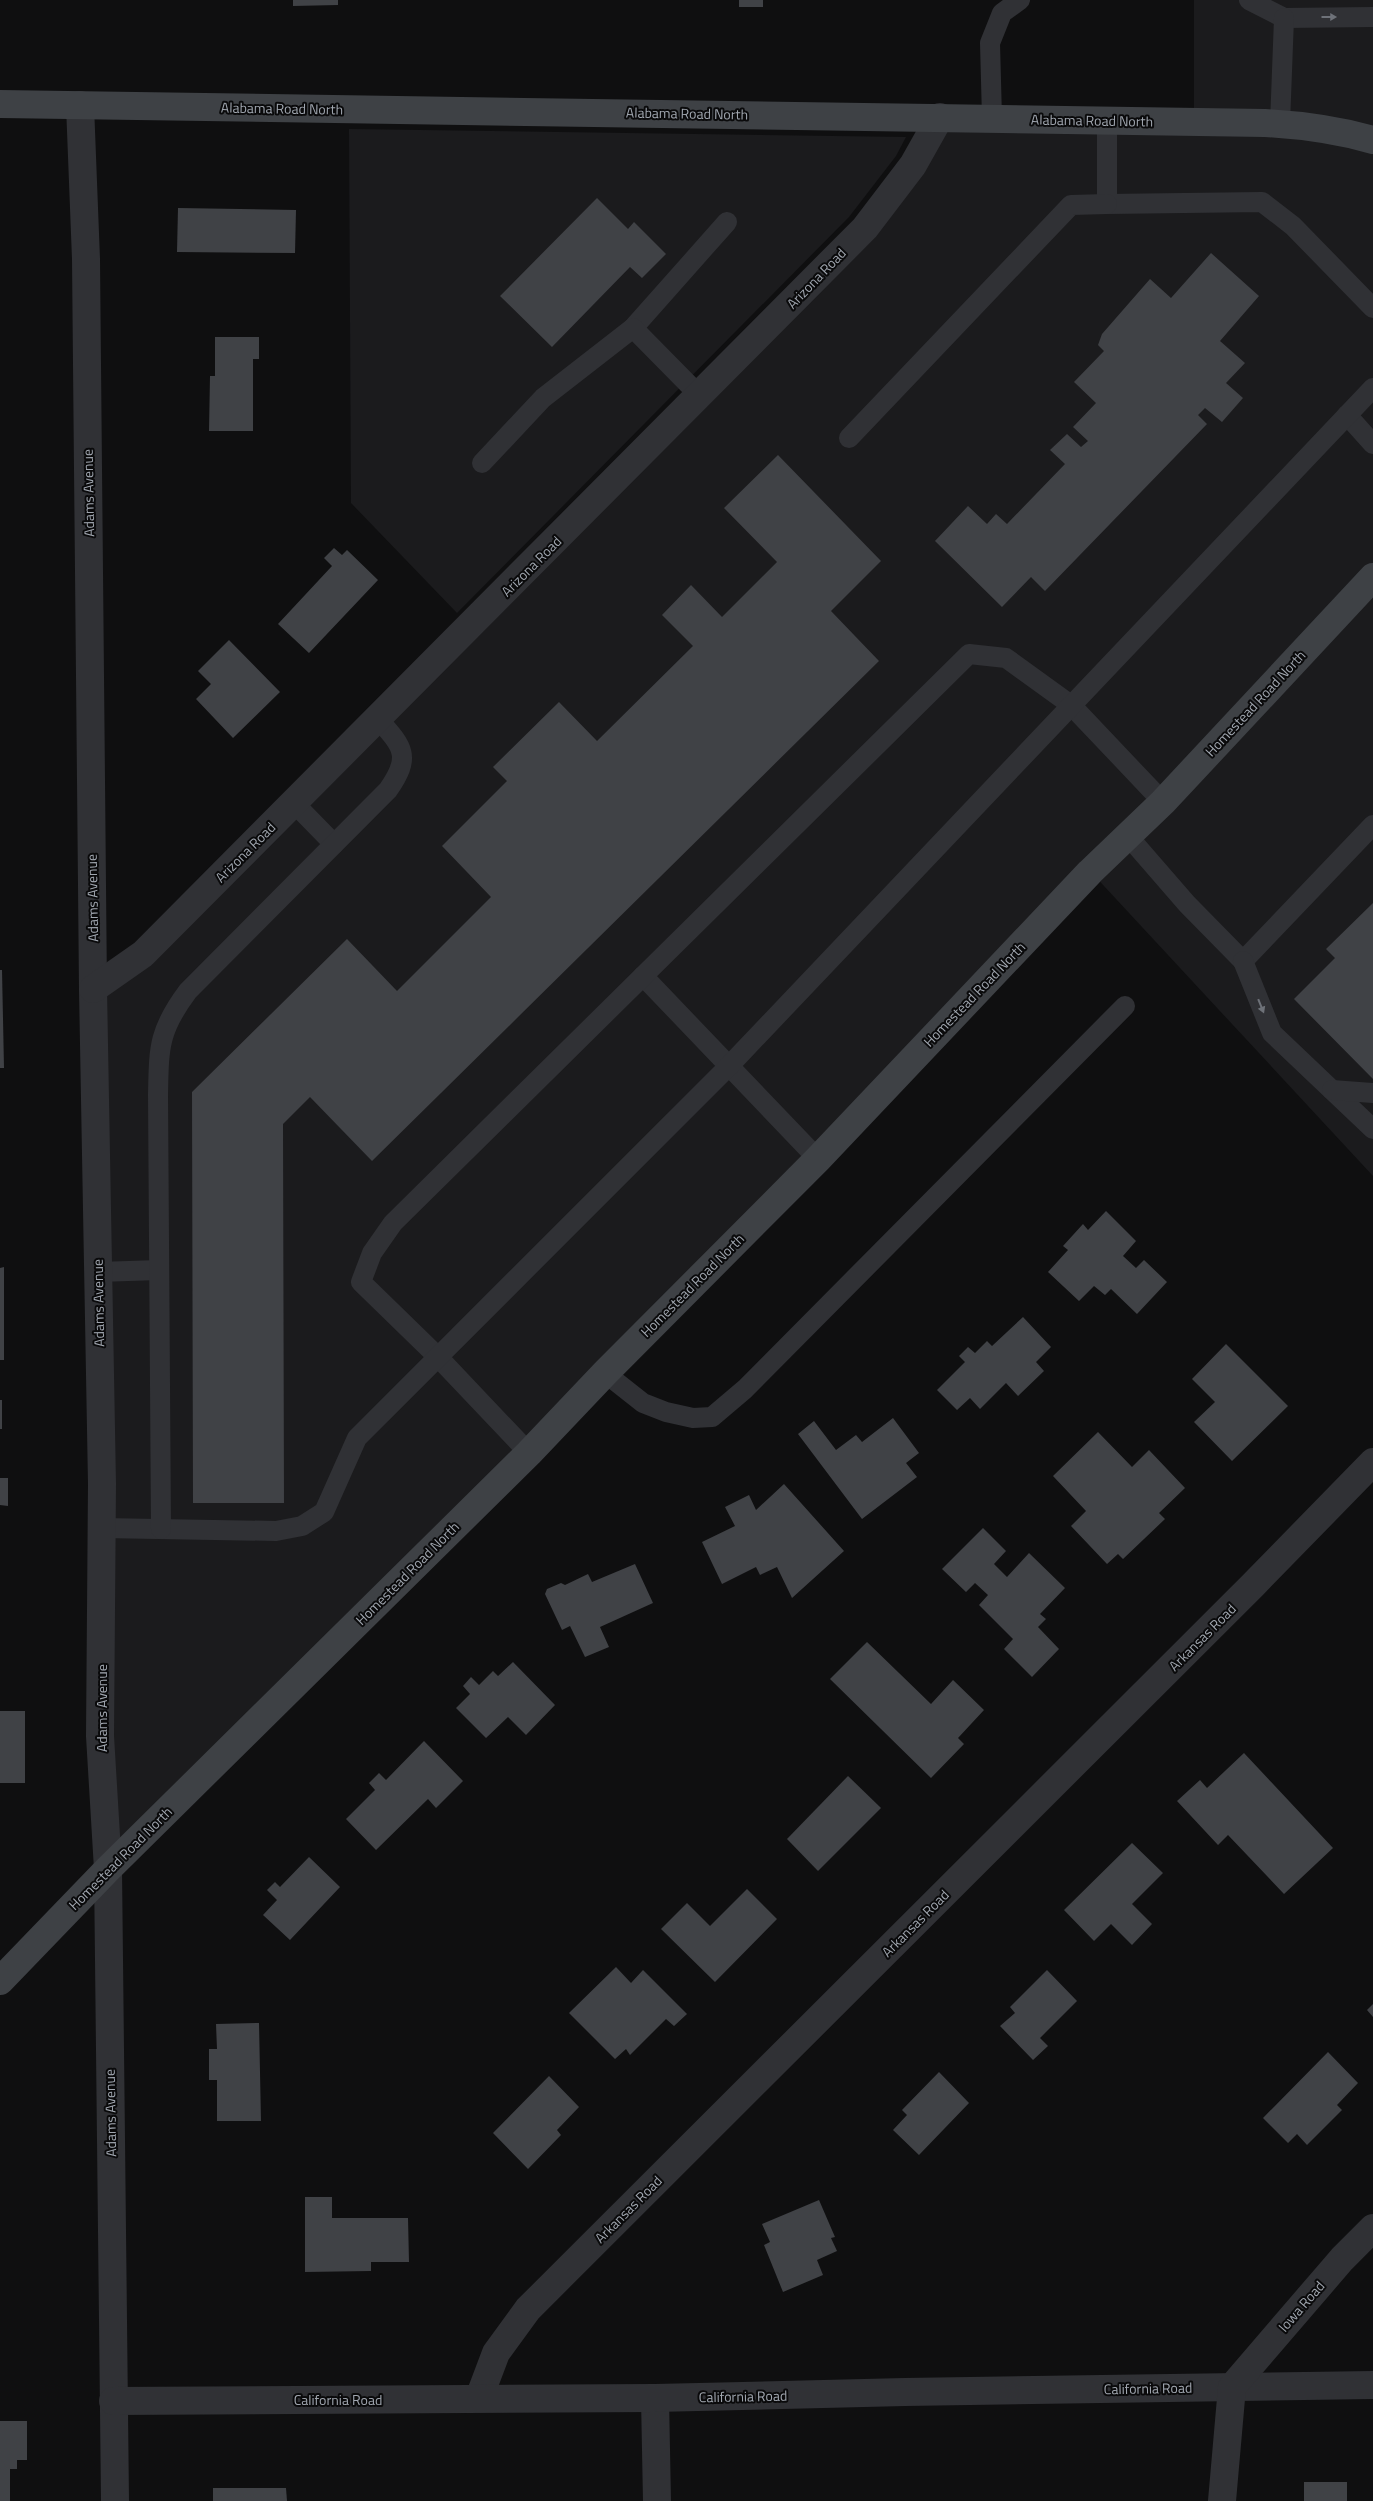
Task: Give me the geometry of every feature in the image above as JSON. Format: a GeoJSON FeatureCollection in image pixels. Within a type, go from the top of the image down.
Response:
{"type":"FeatureCollection","features":[{"type":"Feature","properties":{"kind":"main road","name":"Alabama Road North"},"geometry":{"type":"LineString","coordinates":[[0,104],[940,117],[1280,124],[1351,133],[1373,140]]}},
{"type":"Feature","properties":{"kind":"main road","name":"Homestead Road North"},"geometry":{"type":"LineString","coordinates":[[0,1982],[108,1868],[529,1453],[604,1373],[818,1159],[1090,872],[1163,802],[1373,577]]}},
{"type":"Feature","properties":{"kind":"street","name":"Adams Avenue"},"geometry":{"type":"LineString","coordinates":[[80,105],[86,259],[93,988],[102,1528],[100,1736],[108,1868],[115,2501]]}},
{"type":"Feature","properties":{"kind":"street","name":"Arizona Road"},"geometry":{"type":"LineString","coordinates":[[93,988],[143,954],[865,228],[913,165],[940,117]]}},
{"type":"Feature","properties":{"kind":"street","name":"Arkansas Road"},"geometry":{"type":"LineString","coordinates":[[479,2398],[496,2353],[528,2309],[1246,1592],[1373,1462]]}},
{"type":"Feature","properties":{"kind":"street","name":"Iowa Road"},"geometry":{"type":"LineString","coordinates":[[1232,2387],[1342,2259],[1373,2228]]}},
{"type":"Feature","properties":{"kind":"street","name":"California Road"},"geometry":{"type":"LineString","coordinates":[[114,2401],[654,2398],[1373,2385]]}},
{"type":"Feature","properties":{"kind":"street"},"geometry":{"type":"LineString","coordinates":[[1222,2501],[1232,2387]]}},
{"type":"Feature","properties":{"kind":"street"},"geometry":{"type":"LineString","coordinates":[[654,2398],[657,2501]]}},
{"type":"Feature","properties":{"kind":"lane"},"geometry":{"type":"LineString","coordinates":[[992,118],[990,43],[1002,13],[1020,0]]}},
{"type":"Feature","properties":{"kind":"lane"},"geometry":{"type":"LineString","coordinates":[[1249,0],[1284,18],[1373,17]]}},
{"type":"Feature","properties":{"kind":"lane"},"geometry":{"type":"LineString","coordinates":[[1280,124],[1284,18]]}},
{"type":"Feature","properties":{"kind":"lane"},"geometry":{"type":"LineString","coordinates":[[1107,121],[1107,204]]}},
{"type":"Feature","properties":{"kind":"lane"},"geometry":{"type":"LineString","coordinates":[[849,438],[1071,205],[1262,202],[1293,226],[1373,308]]}},
{"type":"Feature","properties":{"kind":"lane"},"geometry":{"type":"LineString","coordinates":[[482,462],[543,398],[634,328],[727,222]]}},
{"type":"Feature","properties":{"kind":"lane"},"geometry":{"type":"LineString","coordinates":[[634,328],[700,396]]}},
{"type":"Feature","properties":{"kind":"lane"},"geometry":{"type":"LineString","coordinates":[[102,1528],[276,1531],[302,1526],[324,1512],[357,1438],[728,1066],[1373,388]]}},
{"type":"Feature","properties":{"kind":"lane"},"geometry":{"type":"LineString","coordinates":[[1347,415],[1373,444]]}},
{"type":"Feature","properties":{"kind":"lane"},"geometry":{"type":"LineString","coordinates":[[529,1453],[438,1357],[361,1282],[372,1253],[393,1223],[969,654],[1006,658],[1071,706],[1163,802]]}},
{"type":"Feature","properties":{"kind":"lane"},"geometry":{"type":"LineString","coordinates":[[161,1529],[159,1069],[165,1025],[188,992],[388,790],[403,763],[403,753],[400,743],[378,719]]}},
{"type":"Feature","properties":{"kind":"lane"},"geometry":{"type":"LineString","coordinates":[[294,803],[334,844]]}},
{"type":"Feature","properties":{"kind":"lane"},"geometry":{"type":"LineString","coordinates":[[1243,961],[1373,824]]}},
{"type":"Feature","properties":{"kind":"lane"},"geometry":{"type":"LineString","coordinates":[[1128,836],[1187,904],[1243,961],[1272,1034],[1373,1129]]}},
{"type":"Feature","properties":{"kind":"lane"},"geometry":{"type":"LineString","coordinates":[[643,976],[818,1159]]}},
{"type":"Feature","properties":{"kind":"lane"},"geometry":{"type":"LineString","coordinates":[[604,1373],[643,1403],[666,1412],[693,1418],[712,1417],[745,1389],[1125,1006]]}},
{"type":"Feature","properties":{"kind":"lane"},"geometry":{"type":"LineString","coordinates":[[1332,1090],[1373,1093]]}},
{"type":"Feature","properties":{"kind":"lane"},"geometry":{"type":"LineString","coordinates":[[98,1272],[159,1270]]}},
{"type":"Feature","properties":{"kind":"shaded area"},"geometry":{"type":"Polygon","coordinates":[[[1194,0],[1373,0],[1373,1176],[1091,872],[108,1869],[93,989],[865,228],[940,117],[1194,122],[1194,0]]]}},
{"type":"Feature","properties":{"kind":"shaded area"},"geometry":{"type":"Polygon","coordinates":[[[349,129],[906,137],[896,156],[849,217],[457,613],[351,503],[349,129]]]}},
{"type":"Feature","properties":{"kind":"building"},"geometry":{"type":"Polygon","coordinates":[[[293,0],[338,0],[338,5],[293,6],[293,0]]]}},
{"type":"Feature","properties":{"kind":"building"},"geometry":{"type":"Polygon","coordinates":[[[739,0],[763,0],[763,7],[739,7],[739,0]]]}},
{"type":"Feature","properties":{"kind":"building"},"geometry":{"type":"Polygon","coordinates":[[[597,198],[628,229],[634,222],[666,254],[642,278],[630,267],[552,347],[500,296],[597,198]]]}},
{"type":"Feature","properties":{"kind":"building"},"geometry":{"type":"Polygon","coordinates":[[[178,208],[296,210],[295,253],[177,252],[178,208]]]}},
{"type":"Feature","properties":{"kind":"building"},"geometry":{"type":"Polygon","coordinates":[[[1211,253],[1259,296],[1220,341],[1245,363],[1226,383],[1243,398],[1222,422],[1205,408],[1198,415],[1207,424],[1045,591],[1031,577],[1002,607],[935,541],[968,506],[987,524],[996,514],[1007,524],[1065,464],[1050,450],[1067,434],[1081,447],[1088,441],[1073,427],[1096,403],[1074,382],[1104,351],[1098,345],[1102,334],[1150,279],[1171,298],[1211,253]]]}},
{"type":"Feature","properties":{"kind":"building"},"geometry":{"type":"Polygon","coordinates":[[[215,337],[259,337],[259,359],[253,359],[253,431],[209,431],[210,376],[215,376],[215,337]]]}},
{"type":"Feature","properties":{"kind":"building"},"geometry":{"type":"Polygon","coordinates":[[[778,455],[881,561],[831,611],[879,661],[372,1161],[310,1097],[283,1124],[284,1503],[193,1503],[192,1092],[347,939],[397,991],[491,897],[442,846],[507,781],[493,767],[559,702],[597,741],[693,646],[662,615],[691,585],[722,617],[777,562],[724,508],[778,455]]]}},
{"type":"Feature","properties":{"kind":"building"},"geometry":{"type":"Polygon","coordinates":[[[334,548],[342,555],[347,550],[378,580],[309,653],[278,624],[332,566],[324,558],[334,548]]]}},
{"type":"Feature","properties":{"kind":"building"},"geometry":{"type":"Polygon","coordinates":[[[229,640],[280,692],[233,738],[196,699],[211,684],[198,671],[229,640]]]}},
{"type":"Feature","properties":{"kind":"building"},"geometry":{"type":"Polygon","coordinates":[[[1373,903],[1373,1079],[1294,999],[1335,958],[1326,949],[1373,903]]]}},
{"type":"Feature","properties":{"kind":"building"},"geometry":{"type":"Polygon","coordinates":[[[0,970],[2,970],[4,1068],[0,1068],[0,970]]]}},
{"type":"Feature","properties":{"kind":"building"},"geometry":{"type":"Polygon","coordinates":[[[1106,1211],[1136,1241],[1123,1256],[1136,1268],[1144,1260],[1167,1282],[1137,1314],[1111,1289],[1105,1295],[1094,1286],[1079,1301],[1048,1272],[1068,1250],[1063,1246],[1083,1224],[1088,1230],[1106,1211]]]}},
{"type":"Feature","properties":{"kind":"building"},"geometry":{"type":"Polygon","coordinates":[[[4,1267],[4,1360],[0,1360],[0,1268],[4,1267]]]}},
{"type":"Feature","properties":{"kind":"building"},"geometry":{"type":"Polygon","coordinates":[[[1023,1317],[1051,1347],[1036,1362],[1044,1371],[1018,1396],[1006,1383],[980,1409],[970,1398],[957,1410],[937,1390],[965,1362],[959,1356],[968,1347],[975,1353],[987,1341],[992,1346],[1023,1317]]]}},
{"type":"Feature","properties":{"kind":"building"},"geometry":{"type":"Polygon","coordinates":[[[1226,1344],[1288,1406],[1232,1461],[1194,1422],[1215,1402],[1192,1379],[1226,1344]]]}},
{"type":"Feature","properties":{"kind":"building"},"geometry":{"type":"Polygon","coordinates":[[[0,1400],[2,1400],[2,1429],[0,1429],[0,1400]]]}},
{"type":"Feature","properties":{"kind":"building"},"geometry":{"type":"Polygon","coordinates":[[[893,1418],[919,1453],[906,1463],[917,1477],[862,1519],[798,1434],[814,1421],[836,1450],[856,1435],[862,1442],[893,1418]]]}},
{"type":"Feature","properties":{"kind":"building"},"geometry":{"type":"Polygon","coordinates":[[[1098,1432],[1132,1467],[1149,1450],[1185,1488],[1159,1513],[1165,1519],[1123,1559],[1118,1554],[1107,1564],[1071,1526],[1086,1511],[1053,1476],[1098,1432]]]}},
{"type":"Feature","properties":{"kind":"building"},"geometry":{"type":"Polygon","coordinates":[[[0,1478],[8,1478],[8,1506],[0,1505],[0,1478]]]}},
{"type":"Feature","properties":{"kind":"building"},"geometry":{"type":"Polygon","coordinates":[[[784,1484],[844,1551],[792,1598],[777,1567],[760,1575],[756,1567],[722,1584],[702,1542],[735,1526],[725,1507],[749,1495],[756,1510],[784,1484]]]}},
{"type":"Feature","properties":{"kind":"building"},"geometry":{"type":"Polygon","coordinates":[[[983,1528],[1006,1551],[994,1564],[1007,1577],[1029,1553],[1065,1588],[1040,1614],[1046,1619],[1038,1627],[1059,1649],[1032,1677],[1004,1649],[1013,1639],[979,1605],[988,1595],[975,1583],[966,1592],[942,1569],[983,1528]]]}},
{"type":"Feature","properties":{"kind":"building"},"geometry":{"type":"Polygon","coordinates":[[[635,1564],[653,1603],[600,1627],[609,1647],[585,1657],[570,1626],[562,1630],[545,1594],[547,1589],[561,1583],[565,1585],[588,1574],[592,1582],[635,1564]]]}},
{"type":"Feature","properties":{"kind":"building"},"geometry":{"type":"Polygon","coordinates":[[[867,1642],[931,1704],[953,1680],[984,1710],[958,1738],[964,1744],[931,1778],[830,1679],[867,1642]]]}},
{"type":"Feature","properties":{"kind":"building"},"geometry":{"type":"Polygon","coordinates":[[[513,1662],[555,1705],[526,1735],[508,1717],[486,1738],[456,1708],[470,1694],[463,1686],[471,1677],[479,1685],[493,1671],[498,1676],[513,1662]]]}},
{"type":"Feature","properties":{"kind":"building"},"geometry":{"type":"Polygon","coordinates":[[[0,1711],[25,1711],[25,1783],[0,1783],[0,1711]]]}},
{"type":"Feature","properties":{"kind":"building"},"geometry":{"type":"Polygon","coordinates":[[[424,1741],[463,1781],[436,1808],[428,1799],[376,1850],[346,1819],[375,1790],[369,1783],[379,1773],[386,1780],[424,1741]]]}},
{"type":"Feature","properties":{"kind":"building"},"geometry":{"type":"Polygon","coordinates":[[[1244,1753],[1333,1848],[1284,1894],[1228,1835],[1218,1845],[1177,1801],[1200,1780],[1207,1788],[1244,1753]]]}},
{"type":"Feature","properties":{"kind":"building"},"geometry":{"type":"Polygon","coordinates":[[[848,1776],[881,1808],[818,1871],[787,1839],[848,1776]]]}},
{"type":"Feature","properties":{"kind":"building"},"geometry":{"type":"Polygon","coordinates":[[[1132,1843],[1163,1873],[1132,1904],[1152,1924],[1132,1945],[1111,1924],[1094,1941],[1064,1910],[1132,1843]]]}},
{"type":"Feature","properties":{"kind":"building"},"geometry":{"type":"Polygon","coordinates":[[[309,1857],[340,1887],[290,1940],[263,1915],[277,1900],[267,1890],[275,1882],[280,1887],[309,1857]]]}},
{"type":"Feature","properties":{"kind":"building"},"geometry":{"type":"Polygon","coordinates":[[[747,1889],[777,1919],[715,1982],[661,1929],[687,1903],[710,1926],[747,1889]]]}},
{"type":"Feature","properties":{"kind":"building"},"geometry":{"type":"Polygon","coordinates":[[[616,1967],[631,1983],[643,1970],[687,2014],[674,2026],[666,2019],[630,2055],[626,2049],[615,2059],[569,2013],[616,1967]]]}},
{"type":"Feature","properties":{"kind":"building"},"geometry":{"type":"Polygon","coordinates":[[[1047,1970],[1077,2001],[1040,2038],[1048,2046],[1033,2060],[1000,2026],[1015,2013],[1010,2007],[1047,1970]]]}},
{"type":"Feature","properties":{"kind":"building"},"geometry":{"type":"Polygon","coordinates":[[[1373,2004],[1373,2017],[1367,2010],[1373,2004]]]}},
{"type":"Feature","properties":{"kind":"building"},"geometry":{"type":"Polygon","coordinates":[[[259,2023],[261,2121],[217,2121],[217,2080],[209,2080],[209,2049],[217,2049],[216,2024],[259,2023]]]}},
{"type":"Feature","properties":{"kind":"building"},"geometry":{"type":"Polygon","coordinates":[[[1328,2052],[1358,2083],[1337,2105],[1342,2110],[1307,2145],[1297,2134],[1288,2143],[1263,2118],[1328,2052]]]}},
{"type":"Feature","properties":{"kind":"building"},"geometry":{"type":"Polygon","coordinates":[[[939,2072],[969,2103],[919,2155],[893,2130],[907,2115],[902,2110],[939,2072]]]}},
{"type":"Feature","properties":{"kind":"building"},"geometry":{"type":"Polygon","coordinates":[[[549,2076],[579,2107],[557,2130],[561,2135],[528,2169],[493,2133],[549,2076]]]}},
{"type":"Feature","properties":{"kind":"building"},"geometry":{"type":"Polygon","coordinates":[[[305,2197],[332,2197],[332,2218],[408,2218],[409,2262],[371,2262],[371,2271],[305,2272],[305,2197]]]}},
{"type":"Feature","properties":{"kind":"building"},"geometry":{"type":"Polygon","coordinates":[[[819,2200],[835,2237],[831,2238],[837,2251],[817,2260],[823,2275],[783,2292],[764,2245],[770,2242],[762,2224],[819,2200]]]}},
{"type":"Feature","properties":{"kind":"building"},"geometry":{"type":"Polygon","coordinates":[[[0,2421],[27,2421],[27,2460],[17,2460],[17,2469],[10,2469],[10,2501],[0,2501],[0,2421]]]}},
{"type":"Feature","properties":{"kind":"building"},"geometry":{"type":"Polygon","coordinates":[[[1304,2482],[1347,2482],[1347,2501],[1304,2501],[1304,2482]]]}},
{"type":"Feature","properties":{"kind":"building"},"geometry":{"type":"Polygon","coordinates":[[[213,2488],[286,2488],[287,2501],[213,2501],[213,2488]]]}}]}
